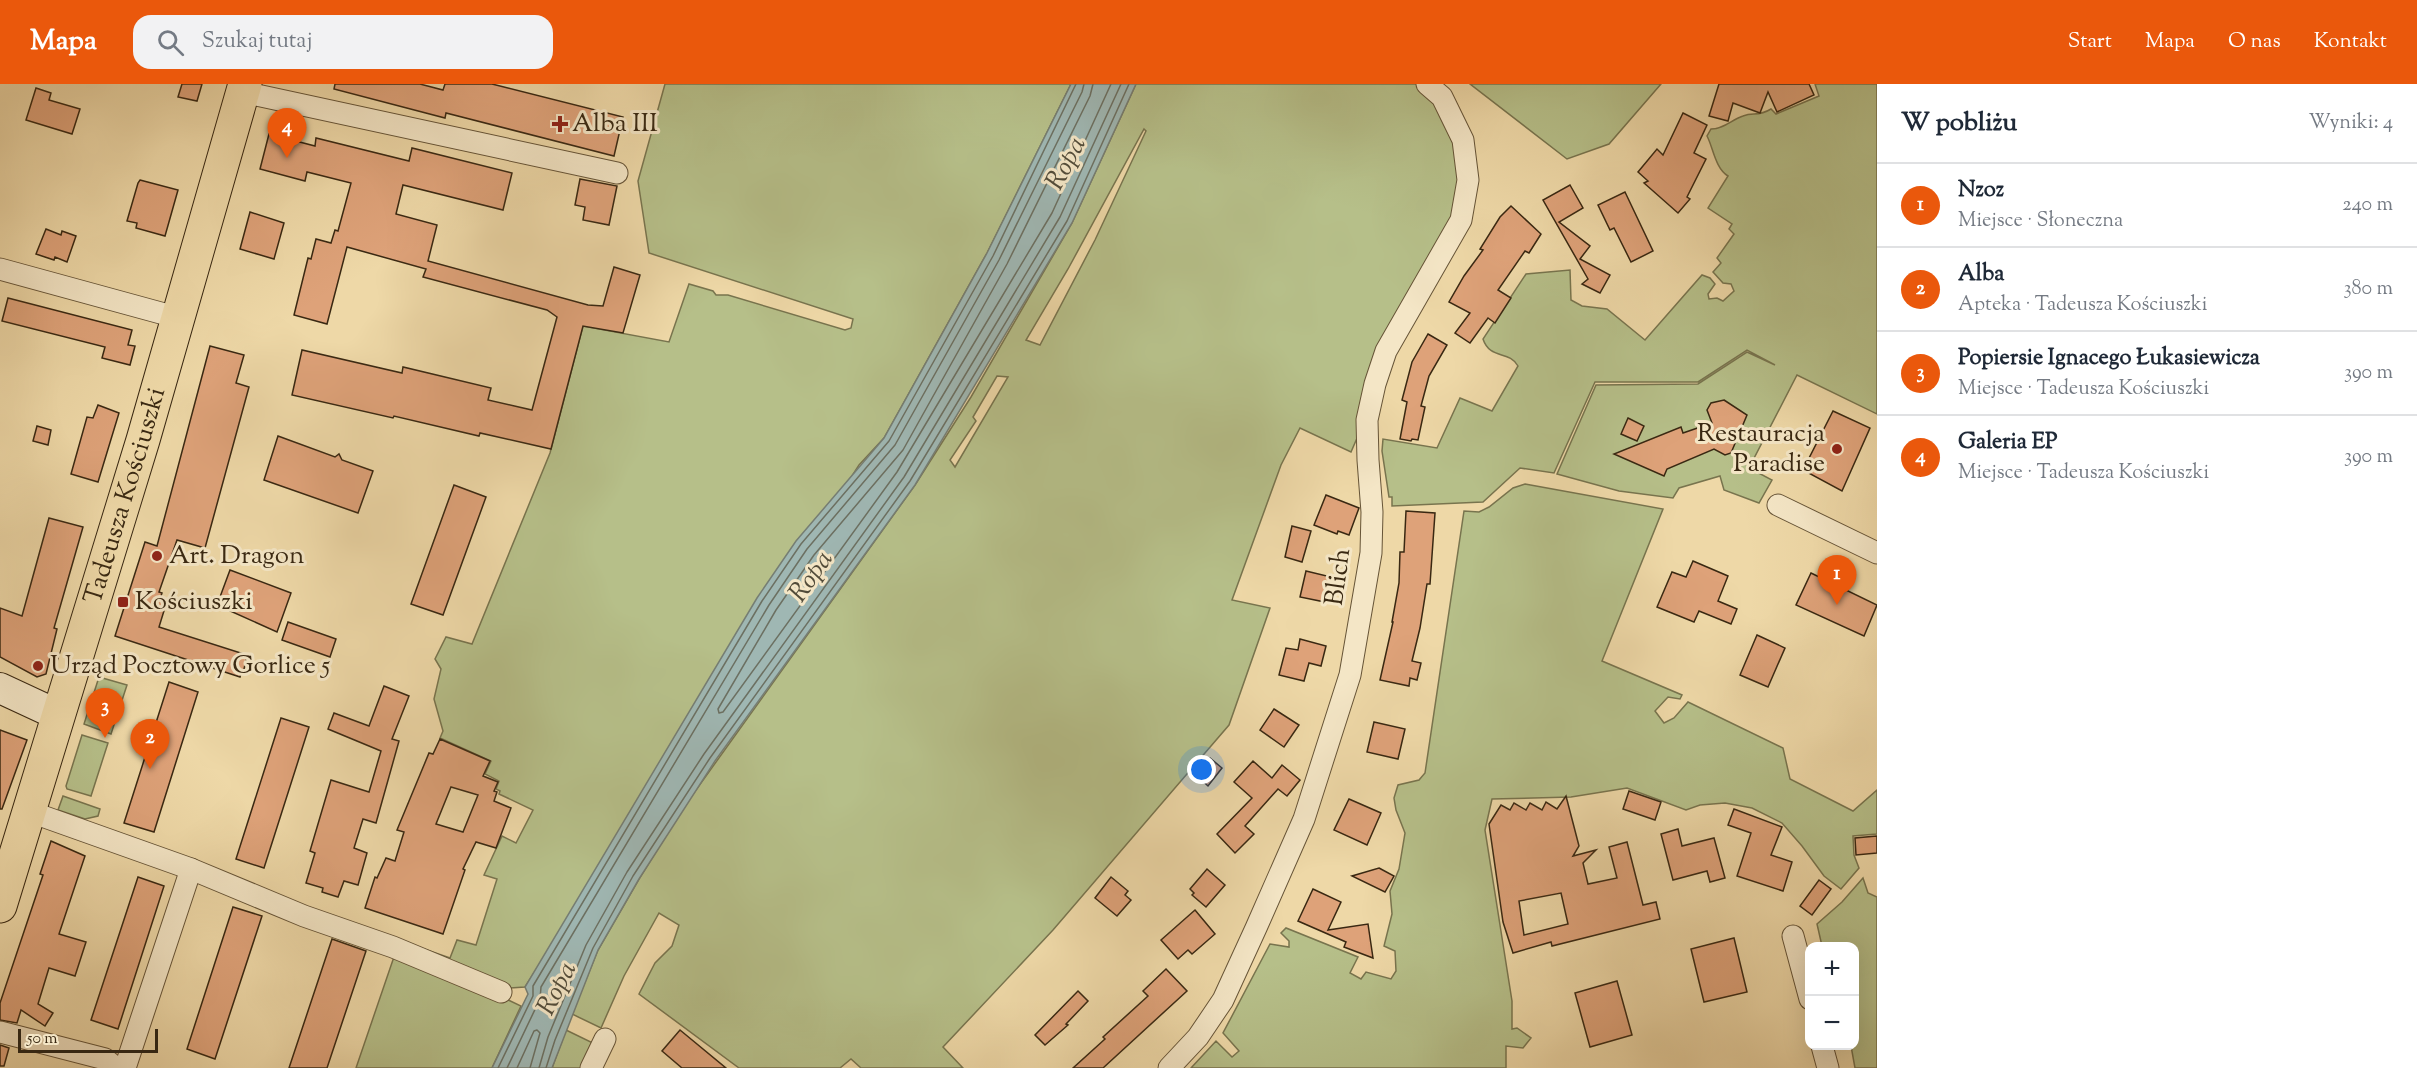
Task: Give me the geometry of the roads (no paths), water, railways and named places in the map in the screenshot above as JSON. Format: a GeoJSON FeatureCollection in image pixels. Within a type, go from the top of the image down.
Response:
{"type":"FeatureCollection","features":[{"type":"Feature","properties":{"kind":"main road","name":"Tadeusza Kościuszki"},"geometry":{"type":"LineString","coordinates":[[0,906],[179,318],[244,88]]}},
{"type":"Feature","properties":{"kind":"main road"},"geometry":{"type":"LineString","coordinates":[[0,688],[58,716]]}},
{"type":"Feature","properties":{"kind":"street","name":"Blich"},"geometry":{"type":"LineString","coordinates":[[1169,1068],[1198,1037],[1223,1000],[1304,819],[1350,675],[1371,553],[1372,512],[1367,420],[1375,384],[1386,351],[1461,220],[1468,180],[1463,140],[1442,97],[1427,84]]}},
{"type":"Feature","properties":{"kind":"street"},"geometry":{"type":"LineString","coordinates":[[244,88],[617,173]]}},
{"type":"Feature","properties":{"kind":"street"},"geometry":{"type":"LineString","coordinates":[[0,269],[179,318]]}},
{"type":"Feature","properties":{"kind":"street"},"geometry":{"type":"LineString","coordinates":[[1778,505],[1877,554]]}},
{"type":"Feature","properties":{"kind":"street"},"geometry":{"type":"LineString","coordinates":[[28,811],[191,869],[304,916],[393,947],[501,992]]}},
{"type":"Feature","properties":{"kind":"street"},"geometry":{"type":"LineString","coordinates":[[124,1068],[191,869]]}},
{"type":"Feature","properties":{"kind":"street"},"geometry":{"type":"LineString","coordinates":[[1793,936],[1808,996]]}},
{"type":"Feature","properties":{"kind":"street"},"geometry":{"type":"LineString","coordinates":[[0,1032],[105,1059],[116,1068]]}},
{"type":"Feature","properties":{"kind":"street"},"geometry":{"type":"LineString","coordinates":[[591,1068],[605,1039]]}},
{"type":"Feature","properties":{"kind":"street"},"geometry":{"type":"LineString","coordinates":[[1823,1050],[1828,1068]]}},
{"type":"Feature","properties":{"kind":"water","name":"Ropa"},"geometry":{"type":"Polygon","coordinates":[[[1071,84],[1136,84],[1072,223],[915,485],[715,761],[639,879],[598,950],[552,1068],[492,1068],[528,994],[525,987],[757,598],[796,541],[884,438],[987,253],[1071,84]]]}},
{"type":"Feature","properties":{"kind":"place","name":"Alba III"},"geometry":{"type":"Point","coordinates":[560,124]}},
{"type":"Feature","properties":{"kind":"place","name":"Galeria EP"},"geometry":{"type":"Point","coordinates":[287,158]}},
{"type":"Feature","properties":{"kind":"place","name":"Restauracja Paradise"},"geometry":{"type":"Point","coordinates":[1837,449]}},
{"type":"Feature","properties":{"kind":"place","name":"Art. Dragon"},"geometry":{"type":"Point","coordinates":[157,556]}},
{"type":"Feature","properties":{"kind":"place","name":"Kościuszki"},"geometry":{"type":"Point","coordinates":[123,602]}},
{"type":"Feature","properties":{"kind":"place","name":"Nzoz"},"geometry":{"type":"Point","coordinates":[1837,605]}},
{"type":"Feature","properties":{"kind":"place","name":"Urząd Pocztowy Gorlice 5"},"geometry":{"type":"Point","coordinates":[38,666]}},
{"type":"Feature","properties":{"kind":"place","name":"Popiersie Ignacego Łukasiewicza"},"geometry":{"type":"Point","coordinates":[105,738]}},
{"type":"Feature","properties":{"kind":"place","name":"Alba"},"geometry":{"type":"Point","coordinates":[150,769]}}]}
